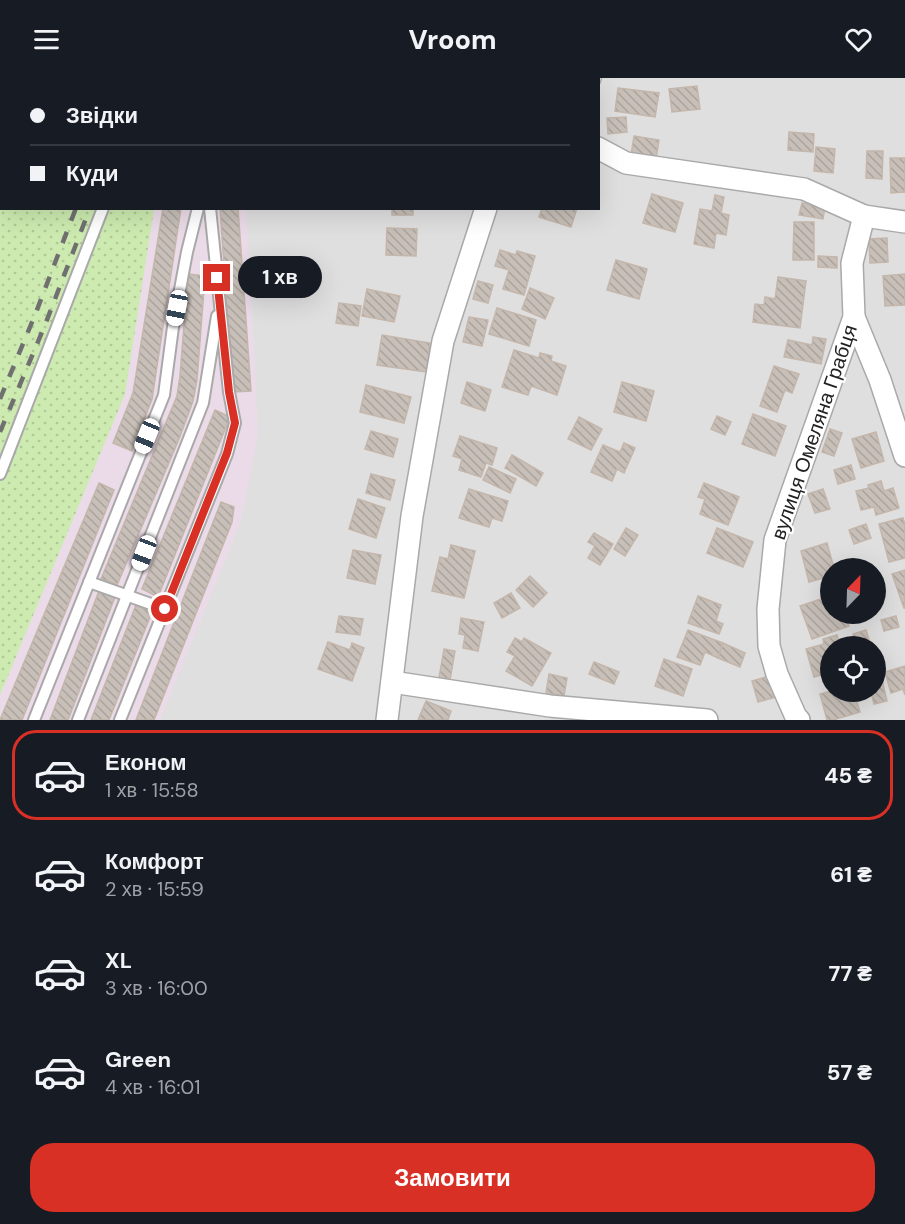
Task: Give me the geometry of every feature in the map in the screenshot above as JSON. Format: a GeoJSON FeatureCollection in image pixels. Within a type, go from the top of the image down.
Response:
{"type":"FeatureCollection","features":[{"type":"Feature","properties":{"kind":"street"},"geometry":{"type":"LineString","coordinates":[[600,149],[626,163],[804,189],[864,216],[905,222]]}},
{"type":"Feature","properties":{"kind":"street"},"geometry":{"type":"LineString","coordinates":[[387,720],[412,516],[443,340],[485,210]]}},
{"type":"Feature","properties":{"kind":"street","name":"вулиця Омеляна Грабця"},"geometry":{"type":"LineString","coordinates":[[799,720],[777,674],[769,646],[768,609],[775,540],[854,317],[852,263],[864,216]]}},
{"type":"Feature","properties":{"kind":"street"},"geometry":{"type":"LineString","coordinates":[[854,317],[880,380],[905,456]]}},
{"type":"Feature","properties":{"kind":"street"},"geometry":{"type":"LineString","coordinates":[[392,682],[550,706],[707,720]]}},
{"type":"Feature","properties":{"kind":"lane"},"geometry":{"type":"LineString","coordinates":[[0,474],[102,210]]}},
{"type":"Feature","properties":{"kind":"lane"},"geometry":{"type":"LineString","coordinates":[[34,720],[164,395],[173,327],[198,210]]}},
{"type":"Feature","properties":{"kind":"lane"},"geometry":{"type":"LineString","coordinates":[[120,720],[227,453],[235,423],[229,392],[210,210]]}},
{"type":"Feature","properties":{"kind":"lane"},"geometry":{"type":"LineString","coordinates":[[78,720],[203,403],[220,301]]}},
{"type":"Feature","properties":{"kind":"lane"},"geometry":{"type":"LineString","coordinates":[[89,582],[165,609]]}},
{"type":"Feature","properties":{"kind":"shaded area"},"geometry":{"type":"Polygon","coordinates":[[[600,78],[905,78],[905,720],[0,720],[0,474],[103,210],[600,210],[600,78]]]}},
{"type":"Feature","properties":{"kind":"shaded area"},"geometry":{"type":"Polygon","coordinates":[[[154,210],[246,210],[258,436],[241,521],[160,720],[0,720],[0,695],[125,394],[154,210]]]}},
{"type":"Feature","properties":{"kind":"green space"},"geometry":{"type":"Polygon","coordinates":[[[0,210],[154,210],[125,394],[0,695],[0,210]]]}},
{"type":"Feature","properties":{"kind":"building"},"geometry":{"type":"Polygon","coordinates":[[[697,86],[700,109],[672,112],[669,89],[697,86]]]}},
{"type":"Feature","properties":{"kind":"building"},"geometry":{"type":"Polygon","coordinates":[[[618,88],[659,93],[655,117],[615,111],[618,88]]]}},
{"type":"Feature","properties":{"kind":"building"},"geometry":{"type":"Polygon","coordinates":[[[626,117],[627,132],[608,134],[607,118],[626,117]]]}},
{"type":"Feature","properties":{"kind":"building"},"geometry":{"type":"Polygon","coordinates":[[[789,132],[814,134],[813,152],[788,150],[789,132]]]}},
{"type":"Feature","properties":{"kind":"building"},"geometry":{"type":"Polygon","coordinates":[[[634,136],[659,140],[656,159],[631,155],[634,136]]]}},
{"type":"Feature","properties":{"kind":"building"},"geometry":{"type":"Polygon","coordinates":[[[816,147],[835,149],[833,173],[814,171],[816,147]]]}},
{"type":"Feature","properties":{"kind":"building"},"geometry":{"type":"Polygon","coordinates":[[[867,151],[883,151],[882,179],[866,178],[867,151]]]}},
{"type":"Feature","properties":{"kind":"building"},"geometry":{"type":"Polygon","coordinates":[[[890,158],[905,158],[905,192],[891,193],[890,158]]]}},
{"type":"Feature","properties":{"kind":"building"},"geometry":{"type":"Polygon","coordinates":[[[652,194],[683,203],[675,232],[643,223],[652,194]]]}},
{"type":"Feature","properties":{"kind":"building"},"geometry":{"type":"Polygon","coordinates":[[[715,195],[724,197],[721,213],[729,215],[726,235],[716,233],[714,248],[694,244],[700,209],[712,211],[715,195]]]}},
{"type":"Feature","properties":{"kind":"building"},"geometry":{"type":"Polygon","coordinates":[[[802,203],[825,207],[823,219],[799,215],[802,203]]]}},
{"type":"Feature","properties":{"kind":"building"},"geometry":{"type":"Polygon","coordinates":[[[163,210],[181,210],[152,399],[132,451],[113,443],[133,393],[163,210]]]}},
{"type":"Feature","properties":{"kind":"building"},"geometry":{"type":"Polygon","coordinates":[[[220,210],[238,210],[251,391],[233,392],[220,210]]]}},
{"type":"Feature","properties":{"kind":"building"},"geometry":{"type":"Polygon","coordinates":[[[392,210],[413,210],[413,215],[392,215],[392,210]]]}},
{"type":"Feature","properties":{"kind":"building"},"geometry":{"type":"Polygon","coordinates":[[[541,210],[576,210],[571,227],[539,217],[541,210]]]}},
{"type":"Feature","properties":{"kind":"building"},"geometry":{"type":"Polygon","coordinates":[[[794,222],[814,222],[814,260],[793,260],[794,222]]]}},
{"type":"Feature","properties":{"kind":"building"},"geometry":{"type":"Polygon","coordinates":[[[387,228],[417,229],[416,256],[386,255],[387,228]]]}},
{"type":"Feature","properties":{"kind":"building"},"geometry":{"type":"Polygon","coordinates":[[[887,238],[888,262],[870,263],[869,239],[887,238]]]}},
{"type":"Feature","properties":{"kind":"building"},"geometry":{"type":"Polygon","coordinates":[[[500,250],[516,255],[517,251],[535,256],[524,295],[503,289],[509,270],[495,266],[500,250]]]}},
{"type":"Feature","properties":{"kind":"building"},"geometry":{"type":"Polygon","coordinates":[[[818,256],[837,257],[837,268],[818,267],[818,256]]]}},
{"type":"Feature","properties":{"kind":"building"},"geometry":{"type":"Polygon","coordinates":[[[616,260],[647,269],[639,299],[607,290],[616,260]]]}},
{"type":"Feature","properties":{"kind":"building"},"geometry":{"type":"Polygon","coordinates":[[[188,274],[205,276],[197,380],[193,401],[117,585],[101,579],[177,396],[188,274]]]}},
{"type":"Feature","properties":{"kind":"building"},"geometry":{"type":"Polygon","coordinates":[[[905,274],[905,305],[885,306],[883,276],[905,274]]]}},
{"type":"Feature","properties":{"kind":"building"},"geometry":{"type":"Polygon","coordinates":[[[778,277],[806,281],[800,328],[753,322],[755,304],[764,305],[765,297],[775,299],[778,277]]]}},
{"type":"Feature","properties":{"kind":"building"},"geometry":{"type":"Polygon","coordinates":[[[478,281],[493,285],[488,303],[473,299],[478,281]]]}},
{"type":"Feature","properties":{"kind":"building"},"geometry":{"type":"Polygon","coordinates":[[[530,288],[554,298],[545,319],[522,309],[530,288]]]}},
{"type":"Feature","properties":{"kind":"building"},"geometry":{"type":"Polygon","coordinates":[[[367,289],[400,296],[394,322],[362,316],[367,289]]]}},
{"type":"Feature","properties":{"kind":"building"},"geometry":{"type":"Polygon","coordinates":[[[339,303],[361,306],[358,326],[336,323],[339,303]]]}},
{"type":"Feature","properties":{"kind":"building"},"geometry":{"type":"Polygon","coordinates":[[[497,308],[536,320],[529,346],[489,334],[497,308]]]}},
{"type":"Feature","properties":{"kind":"building"},"geometry":{"type":"Polygon","coordinates":[[[469,317],[488,320],[482,346],[463,342],[469,317]]]}},
{"type":"Feature","properties":{"kind":"building"},"geometry":{"type":"Polygon","coordinates":[[[382,335],[430,343],[426,372],[377,365],[382,335]]]}},
{"type":"Feature","properties":{"kind":"building"},"geometry":{"type":"Polygon","coordinates":[[[813,337],[826,339],[821,364],[784,357],[788,340],[812,345],[813,337]]]}},
{"type":"Feature","properties":{"kind":"building"},"geometry":{"type":"Polygon","coordinates":[[[514,350],[539,358],[540,353],[552,356],[551,361],[566,366],[557,395],[531,386],[528,395],[502,387],[514,350]]]}},
{"type":"Feature","properties":{"kind":"building"},"geometry":{"type":"Polygon","coordinates":[[[774,366],[799,374],[792,393],[785,390],[777,412],[760,406],[774,366]]]}},
{"type":"Feature","properties":{"kind":"building"},"geometry":{"type":"Polygon","coordinates":[[[467,382],[491,390],[485,411],[461,403],[467,382]]]}},
{"type":"Feature","properties":{"kind":"building"},"geometry":{"type":"Polygon","coordinates":[[[622,382],[654,391],[646,421],[614,412],[622,382]]]}},
{"type":"Feature","properties":{"kind":"building"},"geometry":{"type":"Polygon","coordinates":[[[366,385],[411,397],[404,423],[360,412],[366,385]]]}},
{"type":"Feature","properties":{"kind":"building"},"geometry":{"type":"Polygon","coordinates":[[[215,410],[230,417],[158,597],[142,589],[215,410]]]}},
{"type":"Feature","properties":{"kind":"building"},"geometry":{"type":"Polygon","coordinates":[[[753,414],[786,426],[775,456],[742,444],[753,414]]]}},
{"type":"Feature","properties":{"kind":"building"},"geometry":{"type":"Polygon","coordinates":[[[717,416],[731,422],[725,435],[711,429],[717,416]]]}},
{"type":"Feature","properties":{"kind":"building"},"geometry":{"type":"Polygon","coordinates":[[[579,417],[602,429],[591,450],[568,439],[579,417]]]}},
{"type":"Feature","properties":{"kind":"building"},"geometry":{"type":"Polygon","coordinates":[[[830,429],[842,433],[834,456],[822,452],[830,429]]]}},
{"type":"Feature","properties":{"kind":"building"},"geometry":{"type":"Polygon","coordinates":[[[371,431],[398,439],[393,457],[365,449],[371,431]]]}},
{"type":"Feature","properties":{"kind":"building"},"geometry":{"type":"Polygon","coordinates":[[[876,432],[884,461],[861,468],[852,439],[876,432]]]}},
{"type":"Feature","properties":{"kind":"building"},"geometry":{"type":"Polygon","coordinates":[[[460,436],[497,448],[492,465],[486,463],[481,477],[459,470],[462,459],[453,456],[460,436]]]}},
{"type":"Feature","properties":{"kind":"building"},"geometry":{"type":"Polygon","coordinates":[[[624,443],[635,448],[624,473],[617,469],[612,481],[591,472],[603,445],[620,452],[624,443]]]}},
{"type":"Feature","properties":{"kind":"building"},"geometry":{"type":"Polygon","coordinates":[[[512,455],[543,473],[536,486],[505,468],[512,455]]]}},
{"type":"Feature","properties":{"kind":"building"},"geometry":{"type":"Polygon","coordinates":[[[851,465],[855,479],[838,484],[834,470],[851,465]]]}},
{"type":"Feature","properties":{"kind":"building"},"geometry":{"type":"Polygon","coordinates":[[[489,467],[516,479],[510,493],[483,480],[489,467]]]}},
{"type":"Feature","properties":{"kind":"building"},"geometry":{"type":"Polygon","coordinates":[[[371,474],[395,480],[390,500],[366,493],[371,474]]]}},
{"type":"Feature","properties":{"kind":"building"},"geometry":{"type":"Polygon","coordinates":[[[881,481],[884,491],[893,488],[899,508],[876,515],[874,507],[861,510],[856,491],[869,488],[868,485],[881,481]]]}},
{"type":"Feature","properties":{"kind":"building"},"geometry":{"type":"Polygon","coordinates":[[[99,483],[114,490],[22,720],[0,720],[99,483]]]}},
{"type":"Feature","properties":{"kind":"building"},"geometry":{"type":"Polygon","coordinates":[[[704,483],[739,497],[728,525],[700,514],[705,499],[698,497],[704,483]]]}},
{"type":"Feature","properties":{"kind":"building"},"geometry":{"type":"Polygon","coordinates":[[[469,489],[508,501],[502,521],[492,518],[489,527],[459,518],[469,489]]]}},
{"type":"Feature","properties":{"kind":"building"},"geometry":{"type":"Polygon","coordinates":[[[823,489],[830,509],[815,513],[808,494],[823,489]]]}},
{"type":"Feature","properties":{"kind":"building"},"geometry":{"type":"Polygon","coordinates":[[[358,499],[385,508],[376,538],[349,529],[358,499]]]}},
{"type":"Feature","properties":{"kind":"building"},"geometry":{"type":"Polygon","coordinates":[[[221,502],[234,507],[232,522],[154,720],[136,720],[221,502]]]}},
{"type":"Feature","properties":{"kind":"building"},"geometry":{"type":"Polygon","coordinates":[[[903,518],[905,558],[889,562],[879,524],[903,518]]]}},
{"type":"Feature","properties":{"kind":"building"},"geometry":{"type":"Polygon","coordinates":[[[866,524],[871,538],[854,544],[849,530],[866,524]]]}},
{"type":"Feature","properties":{"kind":"building"},"geometry":{"type":"Polygon","coordinates":[[[626,528],[638,535],[625,556],[614,549],[626,528]]]}},
{"type":"Feature","properties":{"kind":"building"},"geometry":{"type":"Polygon","coordinates":[[[717,528],[753,542],[743,567],[707,553],[717,528]]]}},
{"type":"Feature","properties":{"kind":"building"},"geometry":{"type":"Polygon","coordinates":[[[594,533],[613,544],[600,565],[588,558],[595,546],[588,542],[594,533]]]}},
{"type":"Feature","properties":{"kind":"building"},"geometry":{"type":"Polygon","coordinates":[[[827,543],[831,558],[820,558],[820,579],[809,582],[801,551],[827,543]]]}},
{"type":"Feature","properties":{"kind":"building"},"geometry":{"type":"Polygon","coordinates":[[[451,545],[475,551],[464,598],[432,591],[440,557],[448,559],[451,545]]]}},
{"type":"Feature","properties":{"kind":"building"},"geometry":{"type":"Polygon","coordinates":[[[353,550],[381,555],[375,584],[347,578],[353,550]]]}},
{"type":"Feature","properties":{"kind":"building"},"geometry":{"type":"Polygon","coordinates":[[[905,570],[905,608],[904,608],[892,574],[905,570]]]}},
{"type":"Feature","properties":{"kind":"building"},"geometry":{"type":"Polygon","coordinates":[[[530,576],[547,593],[533,607],[516,590],[530,576]]]}},
{"type":"Feature","properties":{"kind":"building"},"geometry":{"type":"Polygon","coordinates":[[[99,591],[115,597],[68,720],[50,720],[99,591]]]}},
{"type":"Feature","properties":{"kind":"building"},"geometry":{"type":"Polygon","coordinates":[[[511,593],[520,608],[502,618],[494,603],[511,593]]]}},
{"type":"Feature","properties":{"kind":"building"},"geometry":{"type":"Polygon","coordinates":[[[698,596],[721,605],[716,621],[723,624],[719,634],[688,623],[698,596]]]}},
{"type":"Feature","properties":{"kind":"building"},"geometry":{"type":"Polygon","coordinates":[[[820,599],[820,624],[848,624],[849,626],[812,639],[800,606],[820,599]]]}},
{"type":"Feature","properties":{"kind":"building"},"geometry":{"type":"Polygon","coordinates":[[[136,605],[152,612],[109,720],[91,720],[136,605]]]}},
{"type":"Feature","properties":{"kind":"building"},"geometry":{"type":"Polygon","coordinates":[[[339,616],[363,619],[360,635],[336,632],[339,616]]]}},
{"type":"Feature","properties":{"kind":"building"},"geometry":{"type":"Polygon","coordinates":[[[896,616],[899,627],[884,631],[882,624],[886,624],[886,619],[896,616]]]}},
{"type":"Feature","properties":{"kind":"building"},"geometry":{"type":"Polygon","coordinates":[[[461,618],[484,622],[478,651],[463,648],[465,635],[459,634],[461,618]]]}},
{"type":"Feature","properties":{"kind":"building"},"geometry":{"type":"Polygon","coordinates":[[[688,630],[723,643],[718,658],[705,652],[700,665],[677,657],[688,630]]]}},
{"type":"Feature","properties":{"kind":"building"},"geometry":{"type":"Polygon","coordinates":[[[866,630],[868,636],[854,636],[853,634],[866,630]]]}},
{"type":"Feature","properties":{"kind":"building"},"geometry":{"type":"Polygon","coordinates":[[[515,638],[522,642],[524,638],[551,653],[532,686],[506,671],[515,656],[507,652],[515,638]]]}},
{"type":"Feature","properties":{"kind":"building"},"geometry":{"type":"Polygon","coordinates":[[[328,642],[350,650],[352,643],[364,648],[352,681],[318,669],[328,642]]]}},
{"type":"Feature","properties":{"kind":"building"},"geometry":{"type":"Polygon","coordinates":[[[723,643],[745,653],[740,667],[718,658],[723,643]]]}},
{"type":"Feature","properties":{"kind":"building"},"geometry":{"type":"Polygon","coordinates":[[[820,645],[820,675],[814,677],[806,649],[820,645]]]}},
{"type":"Feature","properties":{"kind":"building"},"geometry":{"type":"Polygon","coordinates":[[[444,649],[455,651],[450,680],[439,678],[444,649]]]}},
{"type":"Feature","properties":{"kind":"building"},"geometry":{"type":"Polygon","coordinates":[[[664,659],[692,669],[683,696],[655,686],[664,659]]]}},
{"type":"Feature","properties":{"kind":"building"},"geometry":{"type":"Polygon","coordinates":[[[594,662],[619,672],[614,684],[589,674],[594,662]]]}},
{"type":"Feature","properties":{"kind":"building"},"geometry":{"type":"Polygon","coordinates":[[[905,666],[905,695],[903,689],[891,693],[886,672],[905,666]]]}},
{"type":"Feature","properties":{"kind":"building"},"geometry":{"type":"Polygon","coordinates":[[[549,674],[567,678],[564,696],[546,693],[549,674]]]}},
{"type":"Feature","properties":{"kind":"building"},"geometry":{"type":"Polygon","coordinates":[[[769,676],[776,697],[758,702],[752,681],[769,676]]]}},
{"type":"Feature","properties":{"kind":"building"},"geometry":{"type":"Polygon","coordinates":[[[426,701],[451,711],[448,720],[418,720],[426,701]]]}},
{"type":"Feature","properties":{"kind":"building"},"geometry":{"type":"Polygon","coordinates":[[[822,702],[857,702],[860,712],[827,720],[822,702]]]}},
{"type":"Feature","properties":{"kind":"railway"},"geometry":{"type":"LineString","coordinates":[[0,399],[75,210]]}},
{"type":"Feature","properties":{"kind":"railway"},"geometry":{"type":"LineString","coordinates":[[0,432],[45,325],[89,210]]}},
{"type":"Feature","properties":{"kind":"route"},"geometry":{"type":"LineString","coordinates":[[165,609],[227,453],[235,423],[229,392],[217,278]]}}]}
